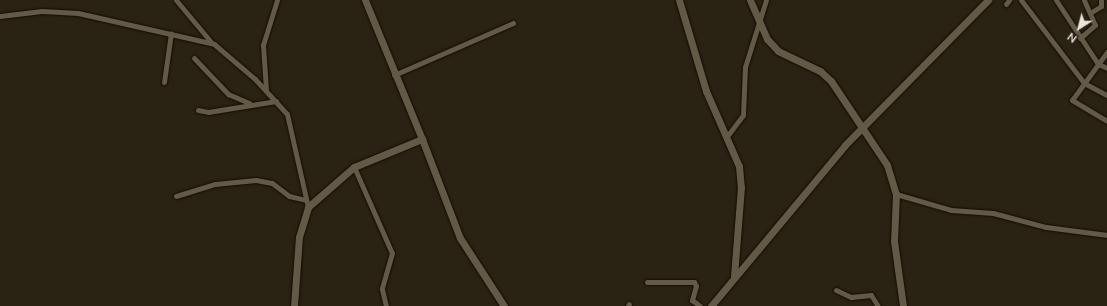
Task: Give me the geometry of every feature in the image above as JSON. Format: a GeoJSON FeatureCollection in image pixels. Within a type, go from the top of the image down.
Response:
{"type":"FeatureCollection","features":[{"type":"Feature","properties":{"kind":"street"},"geometry":{"type":"LineString","coordinates":[[176,0],[212,43],[276,101],[291,124],[307,204],[299,237],[294,306]]}},
{"type":"Feature","properties":{"kind":"street"},"geometry":{"type":"LineString","coordinates":[[266,91],[263,45],[277,0]]}},
{"type":"Feature","properties":{"kind":"street"},"geometry":{"type":"LineString","coordinates":[[365,0],[394,75],[422,139],[460,238],[504,306]]}},
{"type":"Feature","properties":{"kind":"street"},"geometry":{"type":"LineString","coordinates":[[679,0],[706,90],[737,155],[741,187],[734,276]]}},
{"type":"Feature","properties":{"kind":"street"},"geometry":{"type":"LineString","coordinates":[[750,0],[767,39],[778,50],[820,71],[831,81],[887,165],[896,194],[894,241],[903,306]]}},
{"type":"Feature","properties":{"kind":"street"},"geometry":{"type":"LineString","coordinates":[[728,135],[742,115],[745,67],[766,0]]}},
{"type":"Feature","properties":{"kind":"street"},"geometry":{"type":"LineString","coordinates":[[711,306],[734,276],[861,128],[988,0]]}},
{"type":"Feature","properties":{"kind":"street"},"geometry":{"type":"LineString","coordinates":[[1021,0],[1084,83],[1107,95]]}},
{"type":"Feature","properties":{"kind":"street"},"geometry":{"type":"LineString","coordinates":[[1056,0],[1098,64],[1107,68]]}},
{"type":"Feature","properties":{"kind":"street"},"geometry":{"type":"LineString","coordinates":[[1080,38],[1095,25],[1084,0]]}},
{"type":"Feature","properties":{"kind":"street"},"geometry":{"type":"LineString","coordinates":[[1090,13],[1100,7],[1101,0]]}},
{"type":"Feature","properties":{"kind":"street"},"geometry":{"type":"LineString","coordinates":[[0,16],[42,11],[78,13],[212,43]]}},
{"type":"Feature","properties":{"kind":"street"},"geometry":{"type":"LineString","coordinates":[[394,75],[513,23]]}},
{"type":"Feature","properties":{"kind":"street"},"geometry":{"type":"LineString","coordinates":[[164,82],[171,33]]}},
{"type":"Feature","properties":{"kind":"street"},"geometry":{"type":"LineString","coordinates":[[1107,52],[1084,83],[1073,103],[1107,121]]}},
{"type":"Feature","properties":{"kind":"street"},"geometry":{"type":"LineString","coordinates":[[194,58],[228,94],[249,103]]}},
{"type":"Feature","properties":{"kind":"street"},"geometry":{"type":"LineString","coordinates":[[198,110],[208,112],[249,103],[276,101]]}},
{"type":"Feature","properties":{"kind":"street"},"geometry":{"type":"LineString","coordinates":[[307,204],[354,167],[422,139]]}},
{"type":"Feature","properties":{"kind":"street"},"geometry":{"type":"LineString","coordinates":[[354,167],[392,253],[382,289],[386,306]]}},
{"type":"Feature","properties":{"kind":"street"},"geometry":{"type":"LineString","coordinates":[[176,196],[215,184],[256,180],[272,183],[290,196],[307,204]]}},
{"type":"Feature","properties":{"kind":"street"},"geometry":{"type":"LineString","coordinates":[[896,194],[951,210],[993,213],[1046,227],[1107,235]]}},
{"type":"Feature","properties":{"kind":"street"},"geometry":{"type":"LineString","coordinates":[[647,282],[694,282],[696,286],[692,300],[700,306]]}},
{"type":"Feature","properties":{"kind":"street"},"geometry":{"type":"LineString","coordinates":[[836,290],[851,297],[871,295],[878,306]]}}]}
